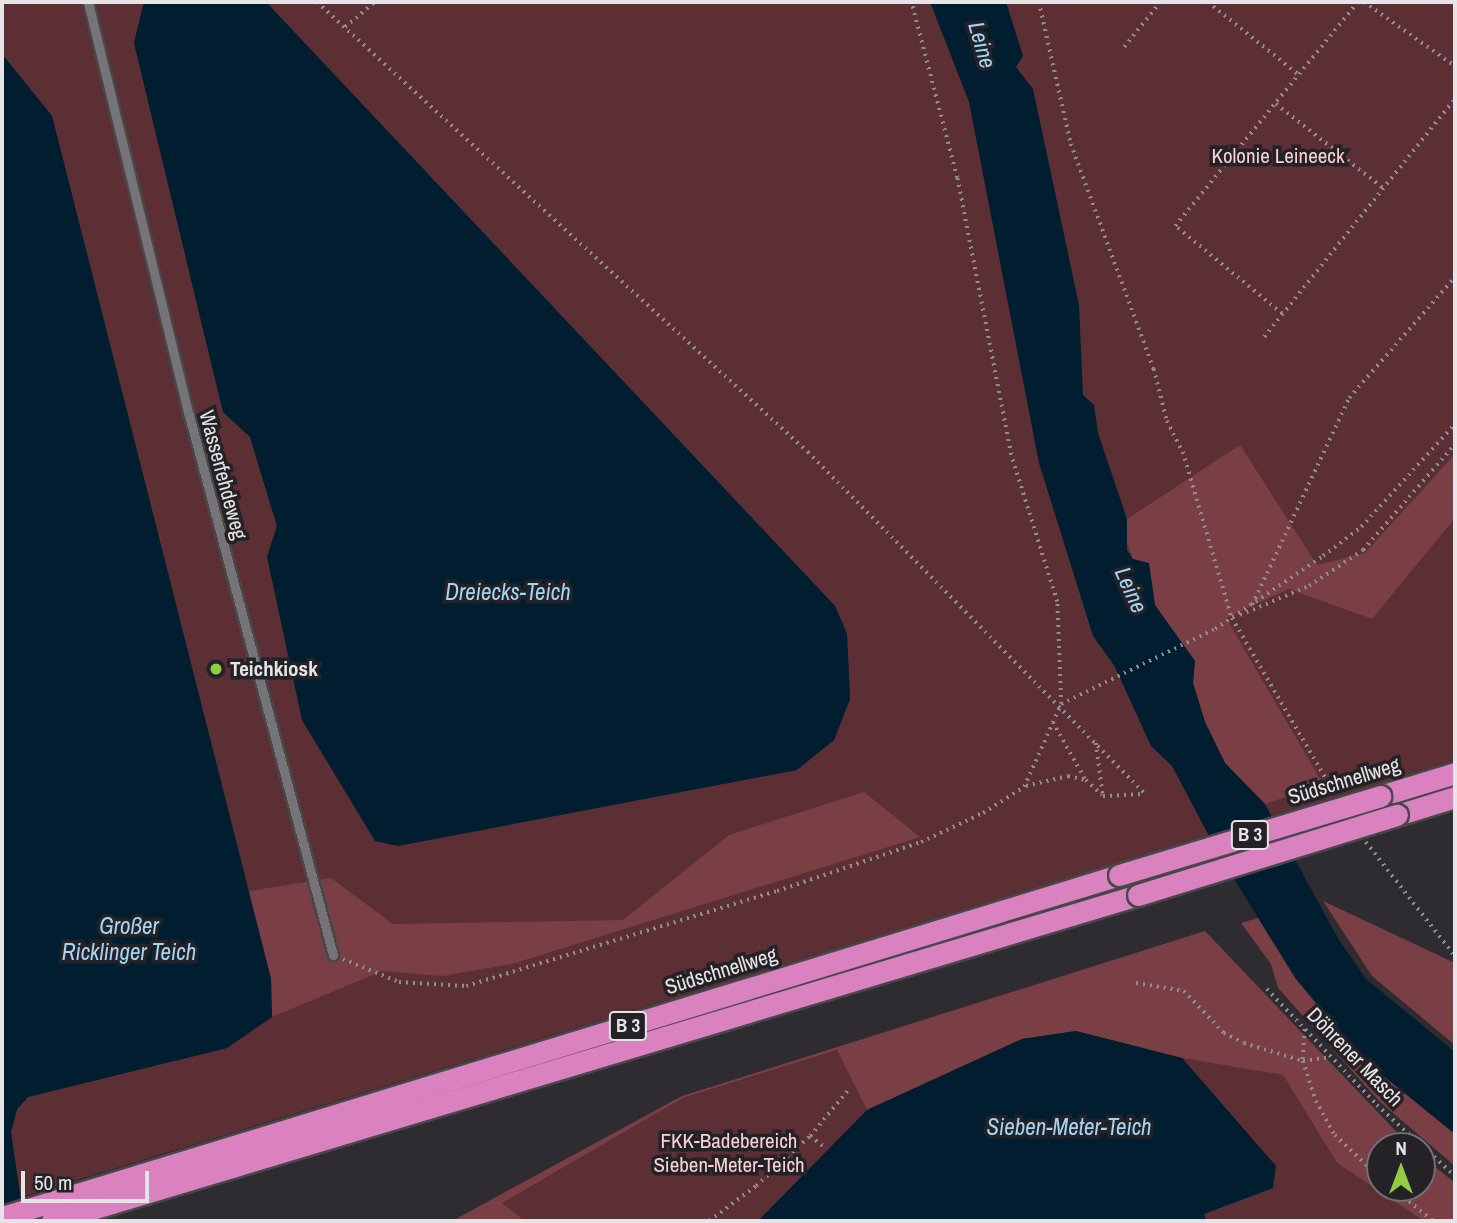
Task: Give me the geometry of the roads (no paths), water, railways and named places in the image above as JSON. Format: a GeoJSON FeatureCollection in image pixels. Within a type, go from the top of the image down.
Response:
{"type":"FeatureCollection","features":[{"type":"Feature","properties":{"kind":"highway","name":"Südschnellweg"},"geometry":{"type":"LineString","coordinates":[[52,1221],[139,1185],[1119,875],[1455,773]]}},
{"type":"Feature","properties":{"kind":"highway","name":"Südschnellweg"},"geometry":{"type":"LineString","coordinates":[[2,1217],[139,1185],[1138,895],[1455,797]]}},
{"type":"Feature","properties":{"kind":"lane","name":"Wasserfehdeweg"},"geometry":{"type":"LineString","coordinates":[[88,2],[189,415],[334,955]]}},
{"type":"Feature","properties":{"kind":"water","name":"Dreiecks-Teich"},"geometry":{"type":"Polygon","coordinates":[[[144,2],[266,2],[835,606],[847,634],[850,699],[834,740],[797,770],[398,846],[375,841],[302,720],[267,557],[277,526],[250,437],[223,412],[134,43],[144,2]]]}},
{"type":"Feature","properties":{"kind":"water","name":"Leine"},"geometry":{"type":"Polygon","coordinates":[[[930,2],[1006,2],[1023,56],[1016,67],[1033,89],[1079,305],[1083,395],[1094,405],[1098,433],[1127,519],[1127,550],[1133,559],[1149,563],[1155,605],[1195,661],[1193,683],[1205,722],[1225,763],[1265,804],[1337,937],[1366,979],[1455,1052],[1455,1134],[1370,1065],[1296,979],[1218,853],[1172,766],[1151,746],[1114,665],[1093,636],[1039,463],[969,102],[930,2]]]}},
{"type":"Feature","properties":{"kind":"water","name":"Großer Ricklinger Teich"},"geometry":{"type":"Polygon","coordinates":[[[2,54],[52,116],[271,979],[272,1017],[227,1048],[28,1097],[17,1109],[11,1132],[24,1221],[2,1221],[2,54]]]}},
{"type":"Feature","properties":{"kind":"water","name":"Sieben-Meter-Teich"},"geometry":{"type":"Polygon","coordinates":[[[1076,1031],[1182,1058],[1276,1166],[1273,1188],[1204,1214],[1206,1221],[758,1221],[867,1110],[1022,1039],[1076,1031]]]}},
{"type":"Feature","properties":{"kind":"place","name":"Teichkiosk"},"geometry":{"type":"Point","coordinates":[216,669]}},
{"type":"Feature","properties":{"kind":"park label","name":"Kolonie Leineeck"},"geometry":{"type":"Point","coordinates":[1278,156]}},
{"type":"Feature","properties":{"kind":"park label","name":"FKK-Badebereich Sieben-Meter-Teich"},"geometry":{"type":"Point","coordinates":[729,1153]}}]}
